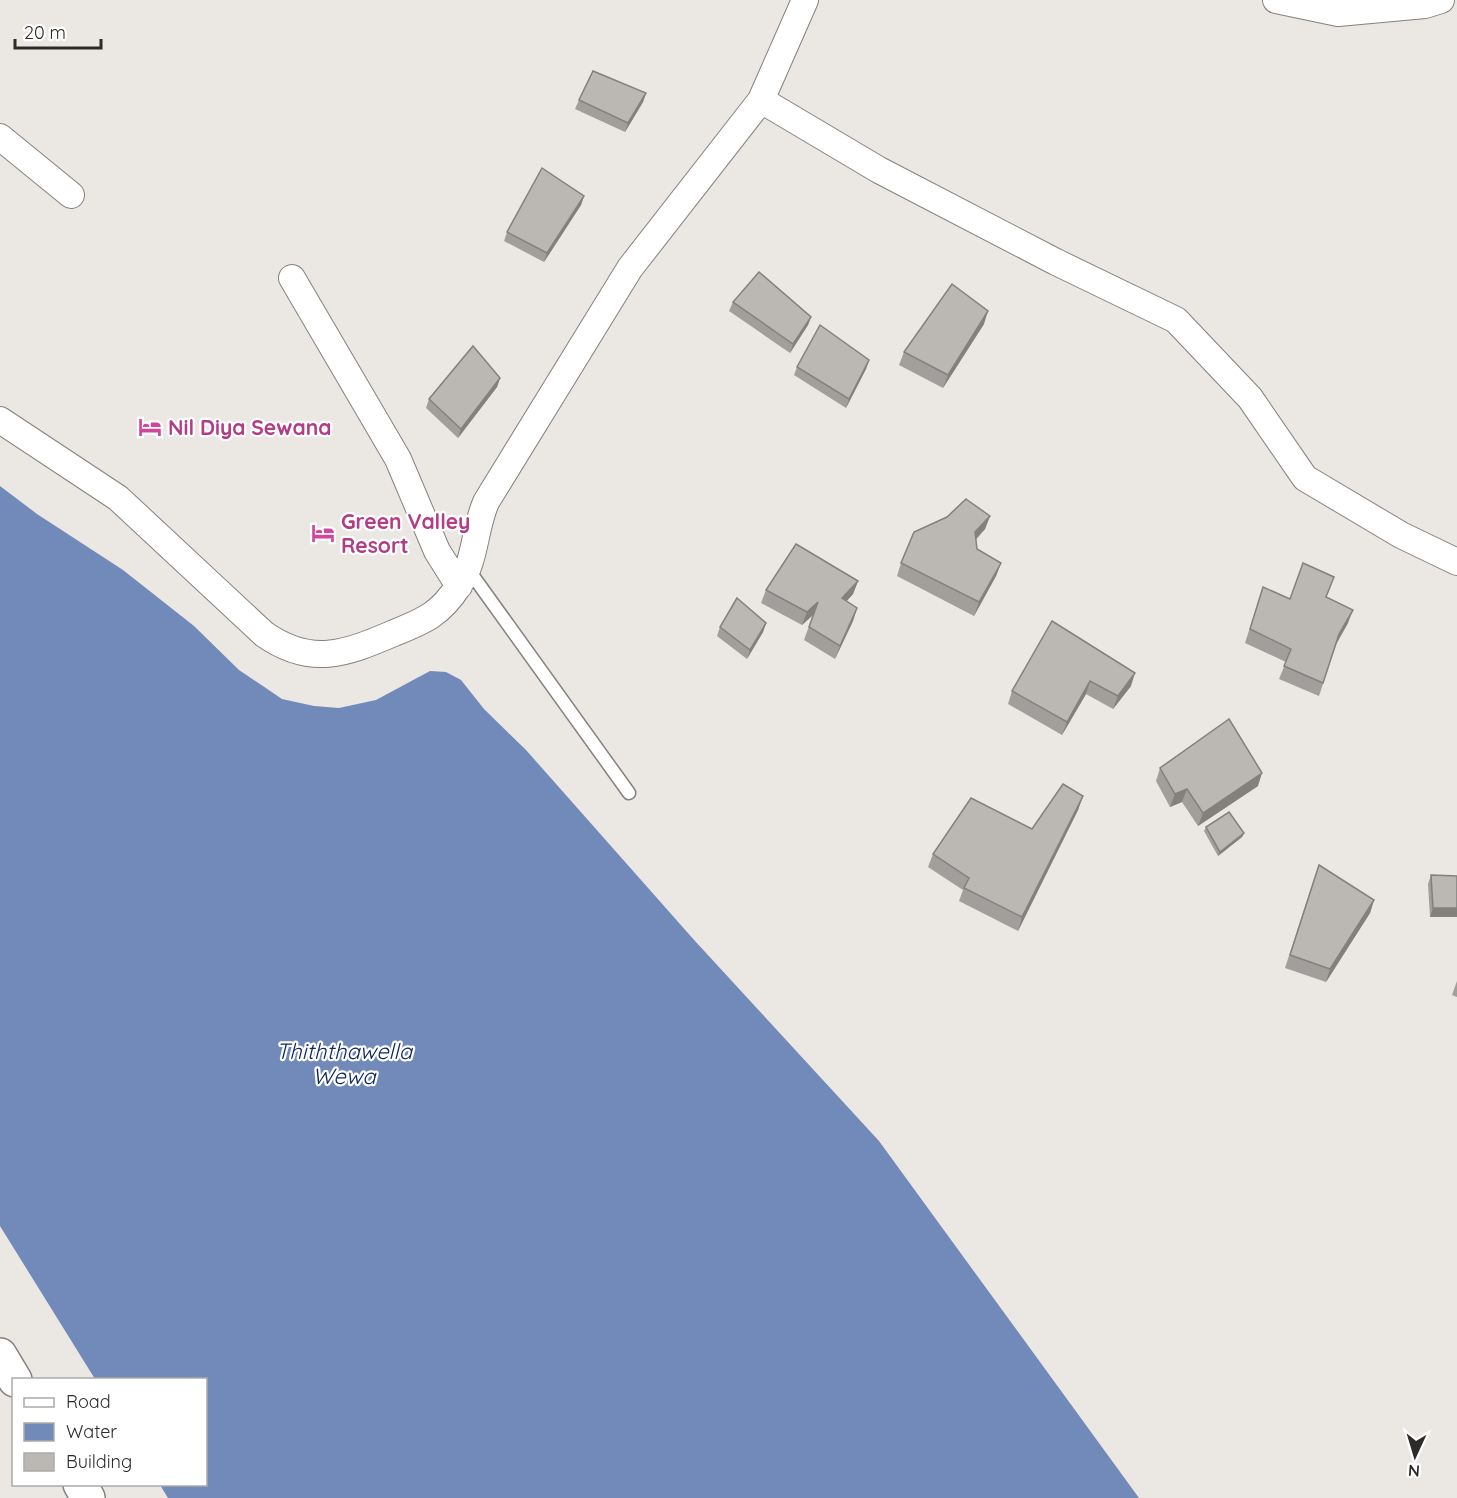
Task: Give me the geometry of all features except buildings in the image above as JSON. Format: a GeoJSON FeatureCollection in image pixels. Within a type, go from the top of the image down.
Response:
{"type":"FeatureCollection","features":[{"type":"Feature","properties":{"kind":"highway"},"geometry":{"type":"LineString","coordinates":[[0,1356],[14,1378]]}},
{"type":"Feature","properties":{"kind":"street"},"geometry":{"type":"LineString","coordinates":[[0,420],[118,498],[264,634],[281,646],[294,650],[341,654],[428,619],[440,609],[464,578],[480,516],[486,502],[624,278],[761,100],[805,0]]}},
{"type":"Feature","properties":{"kind":"street"},"geometry":{"type":"LineString","coordinates":[[1276,0],[1338,13],[1425,5],[1441,0]]}},
{"type":"Feature","properties":{"kind":"street"},"geometry":{"type":"LineString","coordinates":[[761,100],[879,170],[1056,262],[1176,320],[1250,398],[1305,478],[1401,535],[1457,562]]}},
{"type":"Feature","properties":{"kind":"street"},"geometry":{"type":"LineString","coordinates":[[0,137],[71,195]]}},
{"type":"Feature","properties":{"kind":"street"},"geometry":{"type":"LineString","coordinates":[[292,278],[398,459],[438,550],[464,578]]}},
{"type":"Feature","properties":{"kind":"lane"},"geometry":{"type":"LineString","coordinates":[[464,578],[629,793]]}},
{"type":"Feature","properties":{"kind":"water","name":"Thiththawella Wewa"},"geometry":{"type":"Polygon","coordinates":[[[0,486],[37,514],[123,570],[194,626],[239,670],[282,699],[314,706],[339,708],[376,700],[430,671],[446,672],[461,680],[484,709],[526,750],[695,941],[879,1141],[1139,1498],[168,1498],[161,1486],[207,1486],[207,1378],[94,1378],[0,1226],[0,486]]]}},
{"type":"Feature","properties":{"kind":"place","name":"Nil Diya Sewana"},"geometry":{"type":"Point","coordinates":[150,427]}},
{"type":"Feature","properties":{"kind":"place","name":"Green Valley Resort"},"geometry":{"type":"Point","coordinates":[323,533]}}]}
